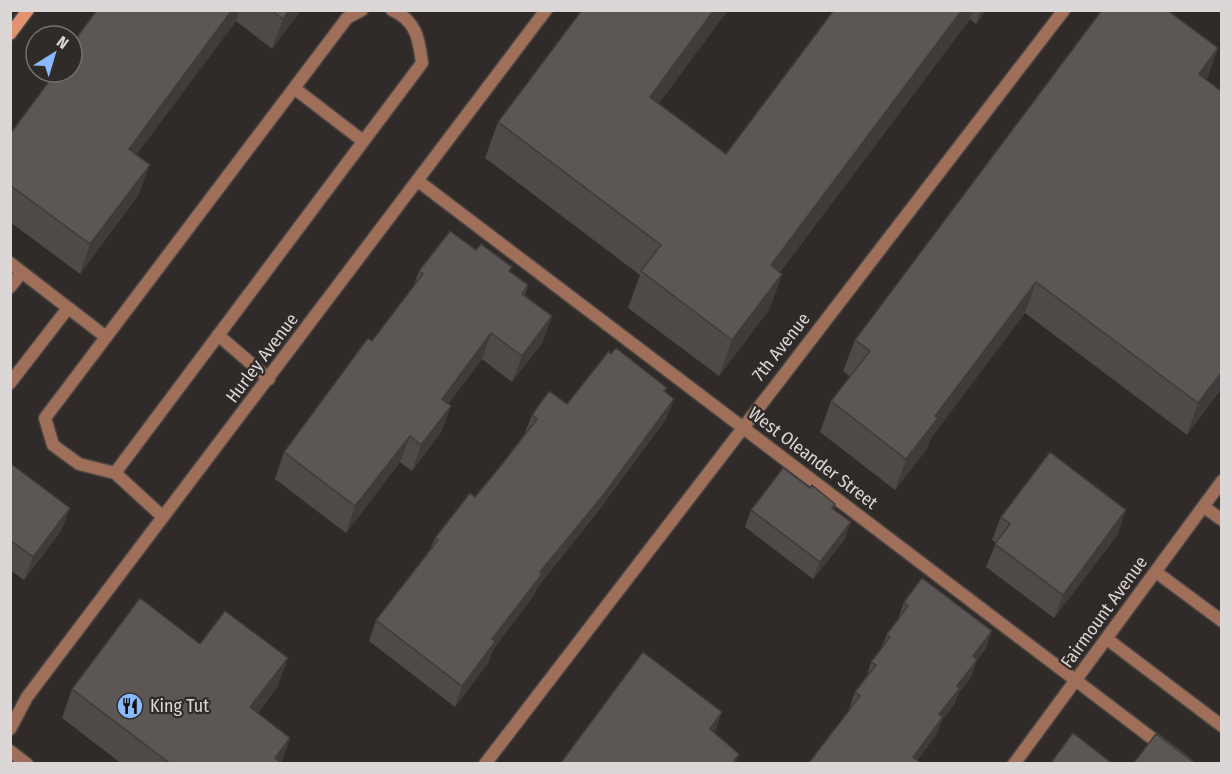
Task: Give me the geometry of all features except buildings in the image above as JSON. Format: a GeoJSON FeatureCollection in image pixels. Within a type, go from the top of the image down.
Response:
{"type":"FeatureCollection","features":[{"type":"Feature","properties":{"kind":"main road"},"geometry":{"type":"LineString","coordinates":[[10,34],[28,10]]}},
{"type":"Feature","properties":{"kind":"street"},"geometry":{"type":"LineString","coordinates":[[163,517],[115,473],[79,464],[52,445],[45,418],[347,18],[362,10]]}},
{"type":"Feature","properties":{"kind":"street"},"geometry":{"type":"LineString","coordinates":[[115,473],[422,63],[419,34],[400,14],[392,10]]}},
{"type":"Feature","properties":{"kind":"street","name":"Hurley Avenue"},"geometry":{"type":"LineString","coordinates":[[10,729],[27,697],[546,10]]}},
{"type":"Feature","properties":{"kind":"street","name":"7th Avenue"},"geometry":{"type":"LineString","coordinates":[[485,764],[1064,10]]}},
{"type":"Feature","properties":{"kind":"street"},"geometry":{"type":"LineString","coordinates":[[294,88],[363,141]]}},
{"type":"Feature","properties":{"kind":"street","name":"West Oleander Street"},"geometry":{"type":"LineString","coordinates":[[418,181],[1186,764]]}},
{"type":"Feature","properties":{"kind":"street"},"geometry":{"type":"LineString","coordinates":[[10,263],[106,337]]}},
{"type":"Feature","properties":{"kind":"street"},"geometry":{"type":"LineString","coordinates":[[10,287],[22,272]]}},
{"type":"Feature","properties":{"kind":"street"},"geometry":{"type":"LineString","coordinates":[[10,383],[68,308]]}},
{"type":"Feature","properties":{"kind":"street"},"geometry":{"type":"LineString","coordinates":[[218,335],[269,379]]}},
{"type":"Feature","properties":{"kind":"street","name":"Fairmount Avenue"},"geometry":{"type":"LineString","coordinates":[[1014,764],[1221,482]]}},
{"type":"Feature","properties":{"kind":"street"},"geometry":{"type":"LineString","coordinates":[[1204,507],[1221,520]]}},
{"type":"Feature","properties":{"kind":"street"},"geometry":{"type":"LineString","coordinates":[[1156,572],[1221,621]]}},
{"type":"Feature","properties":{"kind":"street"},"geometry":{"type":"LineString","coordinates":[[1107,639],[1221,726]]}},
{"type":"Feature","properties":{"kind":"street"},"geometry":{"type":"LineString","coordinates":[[10,751],[27,764]]}},
{"type":"Feature","properties":{"kind":"place","name":"King Tut"},"geometry":{"type":"Point","coordinates":[130,706]}}]}
